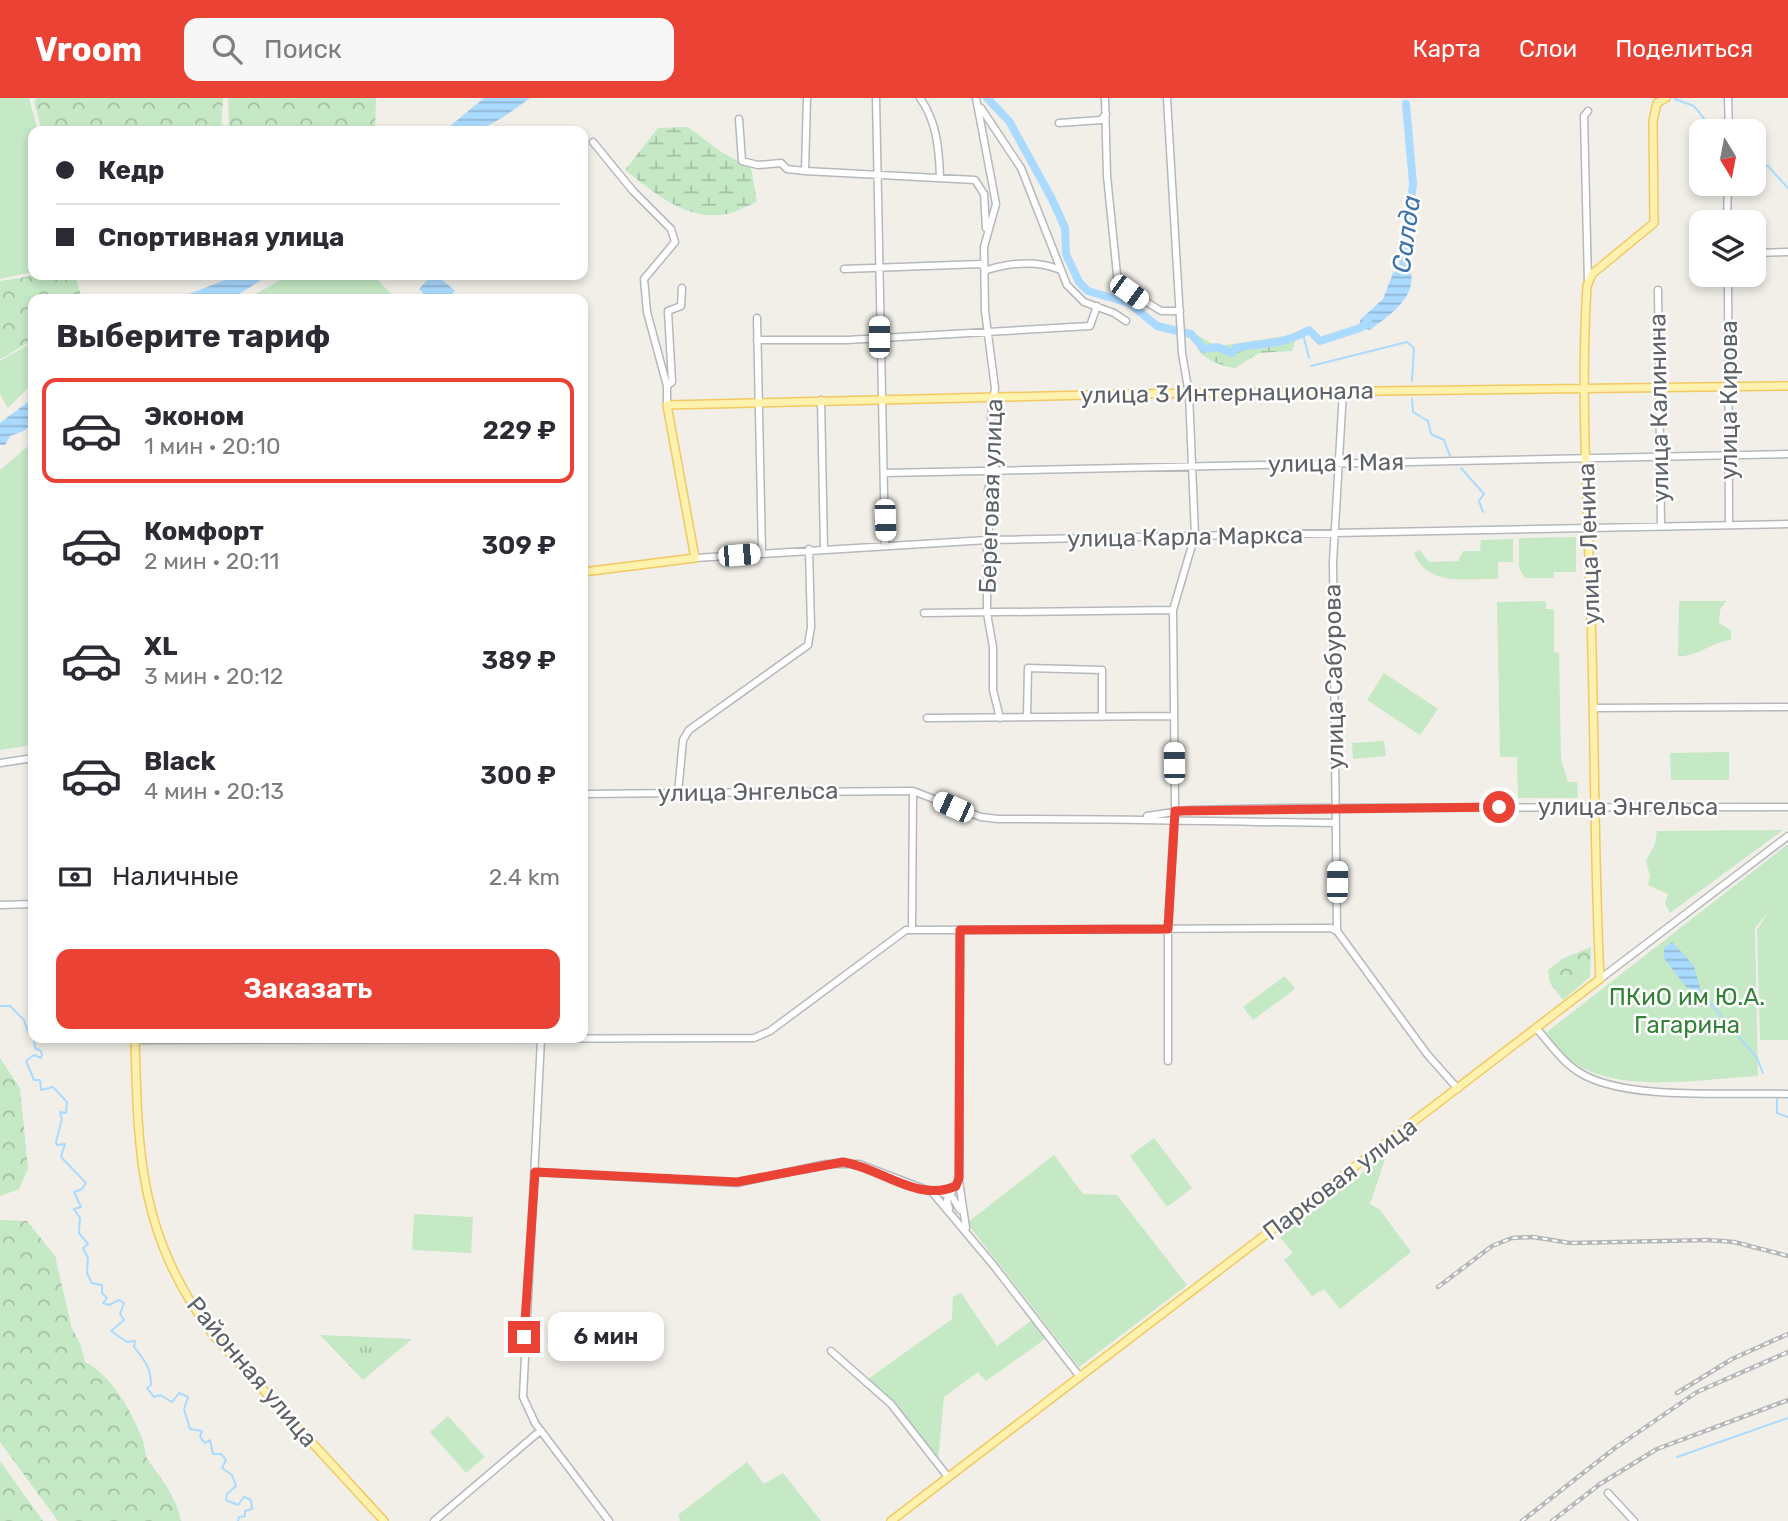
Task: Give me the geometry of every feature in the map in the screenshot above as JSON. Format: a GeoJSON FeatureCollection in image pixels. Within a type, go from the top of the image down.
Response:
{"type":"FeatureCollection","features":[{"type":"Feature","properties":{"kind":"main road"},"geometry":{"type":"LineString","coordinates":[[1588,282],[1592,274],[1654,223],[1653,121],[1656,101],[1666,98]]}},
{"type":"Feature","properties":{"kind":"main road","name":"улица Ленина"},"geometry":{"type":"LineString","coordinates":[[1588,282],[1586,458],[1600,979]]}},
{"type":"Feature","properties":{"kind":"main road","name":"улица 3 Интернационала"},"geometry":{"type":"LineString","coordinates":[[667,405],[758,401],[1343,391],[1788,386]]}},
{"type":"Feature","properties":{"kind":"main road"},"geometry":{"type":"LineString","coordinates":[[667,405],[695,558]]}},
{"type":"Feature","properties":{"kind":"main road","name":"улица Карла Маркса"},"geometry":{"type":"LineString","coordinates":[[588,571],[695,558]]}},
{"type":"Feature","properties":{"kind":"main road","name":"Парковая улица"},"geometry":{"type":"LineString","coordinates":[[891,1521],[1600,979]]}},
{"type":"Feature","properties":{"kind":"main road","name":"Районная улица"},"geometry":{"type":"LineString","coordinates":[[135,1043],[139,1157],[149,1209],[167,1261],[191,1304],[214,1336],[384,1521]]}},
{"type":"Feature","properties":{"kind":"street"},"geometry":{"type":"LineString","coordinates":[[805,170],[807,98]]}},
{"type":"Feature","properties":{"kind":"street"},"geometry":{"type":"LineString","coordinates":[[876,98],[879,337],[886,544]]}},
{"type":"Feature","properties":{"kind":"street"},"geometry":{"type":"LineString","coordinates":[[739,119],[742,161],[758,165],[781,163],[787,169],[872,173],[877,177],[940,177],[939,146],[933,122],[920,98]]}},
{"type":"Feature","properties":{"kind":"street"},"geometry":{"type":"LineString","coordinates":[[1105,98],[1107,176],[1118,284],[1161,312],[1180,311]]}},
{"type":"Feature","properties":{"kind":"street"},"geometry":{"type":"LineString","coordinates":[[1167,98],[1182,353],[1189,394],[1195,535],[1173,610],[1175,811],[1168,929],[1168,1061]]}},
{"type":"Feature","properties":{"kind":"street"},"geometry":{"type":"LineString","coordinates":[[1728,98],[1729,119]]}},
{"type":"Feature","properties":{"kind":"street"},"geometry":{"type":"LineString","coordinates":[[977,101],[1021,168],[1058,269],[1067,285],[1084,302],[1126,321]]}},
{"type":"Feature","properties":{"kind":"street","name":"Береговая улица"},"geometry":{"type":"LineString","coordinates":[[977,101],[996,204],[987,231]]}},
{"type":"Feature","properties":{"kind":"street","name":"улица Ленина"},"geometry":{"type":"LineString","coordinates":[[1588,111],[1584,117],[1588,282]]}},
{"type":"Feature","properties":{"kind":"street"},"geometry":{"type":"LineString","coordinates":[[1059,122],[1101,120],[1105,114]]}},
{"type":"Feature","properties":{"kind":"street"},"geometry":{"type":"LineString","coordinates":[[593,142],[633,191],[671,229],[675,242],[644,279],[647,312],[667,386],[667,405]]}},
{"type":"Feature","properties":{"kind":"street","name":"Береговая улица"},"geometry":{"type":"LineString","coordinates":[[940,177],[975,180],[984,194],[988,334],[995,388],[992,397],[995,469],[988,490],[992,510],[988,540],[987,613],[993,647],[993,690],[1000,718]]}},
{"type":"Feature","properties":{"kind":"street"},"geometry":{"type":"LineString","coordinates":[[1766,253],[1788,252]]}},
{"type":"Feature","properties":{"kind":"street"},"geometry":{"type":"LineString","coordinates":[[844,269],[981,264],[987,270],[1005,265],[1036,264],[1058,269]]}},
{"type":"Feature","properties":{"kind":"street","name":"улица Кирова"},"geometry":{"type":"LineString","coordinates":[[1728,287],[1729,525]]}},
{"type":"Feature","properties":{"kind":"street"},"geometry":{"type":"LineString","coordinates":[[667,386],[672,382],[668,311],[681,306],[682,288]]}},
{"type":"Feature","properties":{"kind":"street","name":"улица Калинина"},"geometry":{"type":"LineString","coordinates":[[1658,290],[1661,526]]}},
{"type":"Feature","properties":{"kind":"street"},"geometry":{"type":"LineString","coordinates":[[757,340],[988,334],[1090,326],[1097,306]]}},
{"type":"Feature","properties":{"kind":"street"},"geometry":{"type":"LineString","coordinates":[[757,318],[762,553]]}},
{"type":"Feature","properties":{"kind":"street","name":"улица Сабурова"},"geometry":{"type":"LineString","coordinates":[[1337,931],[1334,535],[1343,391]]}},
{"type":"Feature","properties":{"kind":"street"},"geometry":{"type":"LineString","coordinates":[[821,400],[824,548]]}},
{"type":"Feature","properties":{"kind":"street","name":"улица 1 Мая"},"geometry":{"type":"LineString","coordinates":[[884,473],[1788,454]]}},
{"type":"Feature","properties":{"kind":"street","name":"улица Карла Маркса"},"geometry":{"type":"LineString","coordinates":[[695,558],[886,544],[988,540],[1788,524]]}},
{"type":"Feature","properties":{"kind":"street"},"geometry":{"type":"LineString","coordinates":[[678,793],[683,740],[689,730],[808,645],[811,627],[809,549]]}},
{"type":"Feature","properties":{"kind":"street"},"geometry":{"type":"LineString","coordinates":[[924,613],[1173,610]]}},
{"type":"Feature","properties":{"kind":"street"},"geometry":{"type":"LineString","coordinates":[[1027,718],[1028,668],[1102,670],[1102,717]]}},
{"type":"Feature","properties":{"kind":"street"},"geometry":{"type":"LineString","coordinates":[[1594,708],[1788,706]]}},
{"type":"Feature","properties":{"kind":"street"},"geometry":{"type":"LineString","coordinates":[[927,718],[1173,716]]}},
{"type":"Feature","properties":{"kind":"street"},"geometry":{"type":"LineString","coordinates":[[0,763],[28,759]]}},
{"type":"Feature","properties":{"kind":"street"},"geometry":{"type":"LineString","coordinates":[[912,929],[913,791]]}},
{"type":"Feature","properties":{"kind":"street","name":"улица Энгельса"},"geometry":{"type":"LineString","coordinates":[[588,794],[913,791],[981,817],[998,819],[1132,818],[1174,822],[1336,822]]}},
{"type":"Feature","properties":{"kind":"street","name":"улица Энгельса"},"geometry":{"type":"LineString","coordinates":[[1132,818],[1175,811],[1282,808],[1336,810],[1595,806],[1788,807]]}},
{"type":"Feature","properties":{"kind":"street","name":"Парковая улица"},"geometry":{"type":"LineString","coordinates":[[1600,979],[1788,836]]}},
{"type":"Feature","properties":{"kind":"street"},"geometry":{"type":"LineString","coordinates":[[0,905],[28,904]]}},
{"type":"Feature","properties":{"kind":"street"},"geometry":{"type":"LineString","coordinates":[[588,1038],[761,1037],[900,932],[912,929],[1331,928],[1337,931],[1427,1054],[1458,1089]]}},
{"type":"Feature","properties":{"kind":"street"},"geometry":{"type":"LineString","coordinates":[[956,1202],[960,930]]}},
{"type":"Feature","properties":{"kind":"street"},"geometry":{"type":"LineString","coordinates":[[1537,1029],[1564,1062],[1598,1082],[1652,1091],[1788,1094]]}},
{"type":"Feature","properties":{"kind":"street"},"geometry":{"type":"LineString","coordinates":[[541,1043],[522,1381],[527,1409],[540,1431],[609,1521]]}},
{"type":"Feature","properties":{"kind":"street"},"geometry":{"type":"LineString","coordinates":[[535,1172],[737,1182],[826,1164],[859,1164],[948,1195],[956,1202],[968,1233]]}},
{"type":"Feature","properties":{"kind":"street"},"geometry":{"type":"LineString","coordinates":[[935,1192],[958,1186]]}},
{"type":"Feature","properties":{"kind":"street"},"geometry":{"type":"LineString","coordinates":[[944,1204],[948,1195],[958,1186]]}},
{"type":"Feature","properties":{"kind":"street"},"geometry":{"type":"LineString","coordinates":[[958,1186],[963,1218]]}},
{"type":"Feature","properties":{"kind":"street"},"geometry":{"type":"LineString","coordinates":[[935,1192],[1080,1377]]}},
{"type":"Feature","properties":{"kind":"street"},"geometry":{"type":"LineString","coordinates":[[944,1204],[956,1202]]}},
{"type":"Feature","properties":{"kind":"street"},"geometry":{"type":"LineString","coordinates":[[831,1351],[891,1404],[948,1477]]}},
{"type":"Feature","properties":{"kind":"street"},"geometry":{"type":"LineString","coordinates":[[434,1521],[540,1431]]}},
{"type":"Feature","properties":{"kind":"street"},"geometry":{"type":"LineString","coordinates":[[1608,1493],[1634,1521]]}},
{"type":"Feature","properties":{"kind":"green space"},"geometry":{"type":"Polygon","coordinates":[[[0,98],[29,98],[37,126],[28,126],[28,273],[0,279],[0,98]]]}},
{"type":"Feature","properties":{"kind":"green space"},"geometry":{"type":"Polygon","coordinates":[[[37,98],[223,98],[221,126],[41,126],[34,102],[37,98]]]}},
{"type":"Feature","properties":{"kind":"green space"},"geometry":{"type":"Polygon","coordinates":[[[228,98],[376,98],[375,126],[229,126],[228,98]]]}},
{"type":"Feature","properties":{"kind":"green space"},"geometry":{"type":"Polygon","coordinates":[[[688,127],[721,152],[751,168],[757,202],[727,214],[698,214],[672,203],[625,170],[658,128],[688,127]]]}},
{"type":"Feature","properties":{"kind":"green space"},"geometry":{"type":"Polygon","coordinates":[[[28,277],[28,280],[76,280],[81,294],[28,294],[28,343],[0,359],[0,281],[28,277]]]}},
{"type":"Feature","properties":{"kind":"green space"},"geometry":{"type":"Polygon","coordinates":[[[280,280],[378,280],[391,294],[256,294],[280,280]]]}},
{"type":"Feature","properties":{"kind":"green space"},"geometry":{"type":"Polygon","coordinates":[[[1198,335],[1212,344],[1226,345],[1292,335],[1295,342],[1292,351],[1259,353],[1235,368],[1221,365],[1202,354],[1198,348],[1198,335]]]}},
{"type":"Feature","properties":{"kind":"green space"},"geometry":{"type":"Polygon","coordinates":[[[28,345],[28,388],[8,408],[0,394],[0,361],[28,345]]]}},
{"type":"Feature","properties":{"kind":"green space"},"geometry":{"type":"Polygon","coordinates":[[[28,446],[28,746],[0,750],[0,470],[28,446]]]}},
{"type":"Feature","properties":{"kind":"green space"},"geometry":{"type":"Polygon","coordinates":[[[1576,537],[1576,572],[1554,572],[1554,578],[1525,578],[1519,568],[1519,538],[1576,537]]]}},
{"type":"Feature","properties":{"kind":"green space"},"geometry":{"type":"Polygon","coordinates":[[[1513,539],[1513,562],[1498,562],[1498,579],[1463,580],[1439,576],[1420,564],[1414,553],[1420,550],[1429,562],[1458,561],[1463,551],[1480,551],[1481,540],[1513,539]]]}},
{"type":"Feature","properties":{"kind":"green space"},"geometry":{"type":"Polygon","coordinates":[[[1546,601],[1546,609],[1554,609],[1554,652],[1559,653],[1561,760],[1568,782],[1577,782],[1578,798],[1518,798],[1517,757],[1500,757],[1497,602],[1546,601]]]}},
{"type":"Feature","properties":{"kind":"green space"},"geometry":{"type":"Polygon","coordinates":[[[1679,601],[1726,601],[1720,610],[1719,623],[1731,630],[1731,640],[1692,654],[1678,656],[1679,601]]]}},
{"type":"Feature","properties":{"kind":"green space"},"geometry":{"type":"Polygon","coordinates":[[[1384,673],[1438,709],[1420,735],[1367,700],[1384,673]]]}},
{"type":"Feature","properties":{"kind":"green space"},"geometry":{"type":"Polygon","coordinates":[[[1384,741],[1386,756],[1353,759],[1352,743],[1384,741]]]}},
{"type":"Feature","properties":{"kind":"green space"},"geometry":{"type":"Polygon","coordinates":[[[1729,752],[1729,780],[1671,780],[1670,753],[1729,752]]]}},
{"type":"Feature","properties":{"kind":"green space"},"geometry":{"type":"Polygon","coordinates":[[[1783,830],[1670,913],[1665,903],[1668,894],[1648,885],[1650,876],[1646,861],[1655,844],[1657,831],[1783,830]]]}},
{"type":"Feature","properties":{"kind":"green space","name":"ПКиО им Ю.А. Гагарина"},"geometry":{"type":"Polygon","coordinates":[[[1788,844],[1788,1040],[1760,1040],[1757,930],[1769,911],[1755,928],[1758,1076],[1641,1082],[1612,1078],[1585,1069],[1563,1054],[1547,1032],[1788,844]]]}},
{"type":"Feature","properties":{"kind":"green space"},"geometry":{"type":"Polygon","coordinates":[[[1591,947],[1590,977],[1563,1000],[1550,983],[1548,970],[1562,959],[1591,947]]]}},
{"type":"Feature","properties":{"kind":"green space"},"geometry":{"type":"Polygon","coordinates":[[[1285,976],[1295,989],[1253,1020],[1243,1007],[1285,976]]]}},
{"type":"Feature","properties":{"kind":"green space"},"geometry":{"type":"Polygon","coordinates":[[[0,1058],[20,1088],[28,1169],[19,1189],[0,1196],[0,1058]]]}},
{"type":"Feature","properties":{"kind":"green space"},"geometry":{"type":"Polygon","coordinates":[[[1154,1138],[1192,1188],[1167,1207],[1130,1156],[1154,1138]]]}},
{"type":"Feature","properties":{"kind":"green space"},"geometry":{"type":"Polygon","coordinates":[[[1054,1155],[1083,1194],[1117,1195],[1187,1285],[1079,1367],[967,1223],[1054,1155]]]}},
{"type":"Feature","properties":{"kind":"green space"},"geometry":{"type":"Polygon","coordinates":[[[1383,1157],[1385,1159],[1370,1204],[1380,1210],[1411,1252],[1340,1309],[1324,1289],[1312,1296],[1284,1260],[1293,1253],[1280,1237],[1383,1157]]]}},
{"type":"Feature","properties":{"kind":"green space"},"geometry":{"type":"Polygon","coordinates":[[[414,1214],[473,1217],[471,1253],[412,1250],[414,1214]]]}},
{"type":"Feature","properties":{"kind":"green space"},"geometry":{"type":"Polygon","coordinates":[[[0,1220],[27,1221],[55,1256],[72,1329],[80,1343],[85,1362],[104,1376],[121,1397],[140,1433],[147,1458],[172,1496],[181,1521],[58,1521],[0,1442],[0,1220]]]}},
{"type":"Feature","properties":{"kind":"green space"},"geometry":{"type":"Polygon","coordinates":[[[961,1293],[997,1346],[1031,1321],[1045,1339],[986,1381],[978,1372],[944,1397],[938,1459],[894,1402],[868,1379],[952,1319],[953,1297],[961,1293]]]}},
{"type":"Feature","properties":{"kind":"green space"},"geometry":{"type":"Polygon","coordinates":[[[320,1335],[412,1339],[363,1380],[320,1335]]]}},
{"type":"Feature","properties":{"kind":"green space"},"geometry":{"type":"Polygon","coordinates":[[[448,1416],[485,1457],[466,1473],[430,1432],[448,1416]]]}},
{"type":"Feature","properties":{"kind":"green space"},"geometry":{"type":"Polygon","coordinates":[[[0,1461],[43,1521],[0,1521],[0,1461]]]}},
{"type":"Feature","properties":{"kind":"green space"},"geometry":{"type":"Polygon","coordinates":[[[747,1462],[764,1484],[783,1473],[821,1521],[680,1521],[678,1515],[747,1462]]]}},
{"type":"Feature","properties":{"kind":"water"},"geometry":{"type":"Polygon","coordinates":[[[484,98],[530,98],[486,126],[450,126],[484,98]]]}},
{"type":"Feature","properties":{"kind":"water"},"geometry":{"type":"Polygon","coordinates":[[[1404,263],[1409,264],[1411,275],[1408,294],[1395,310],[1370,330],[1360,328],[1360,320],[1383,299],[1393,273],[1404,263]]]}},
{"type":"Feature","properties":{"kind":"water"},"geometry":{"type":"Polygon","coordinates":[[[225,280],[261,280],[239,294],[189,294],[225,280]]]}},
{"type":"Feature","properties":{"kind":"water"},"geometry":{"type":"Polygon","coordinates":[[[427,280],[443,280],[455,291],[452,294],[424,294],[419,289],[427,280]]]}},
{"type":"Feature","properties":{"kind":"water"},"geometry":{"type":"Polygon","coordinates":[[[28,402],[28,428],[10,436],[5,445],[0,445],[0,423],[28,402]]]}},
{"type":"Feature","properties":{"kind":"water"},"geometry":{"type":"Polygon","coordinates":[[[1672,942],[1694,966],[1701,992],[1686,987],[1664,958],[1664,948],[1672,942]]]}},
{"type":"Feature","properties":{"kind":"waterway","name":"Салда"},"geometry":{"type":"LineString","coordinates":[[987,98],[1009,121],[1052,199],[1065,228],[1066,254],[1079,282],[1088,291],[1129,303],[1157,326],[1191,334],[1204,349],[1217,347],[1232,353],[1236,348],[1281,341],[1309,330],[1320,341],[1360,328],[1368,322]]}},
{"type":"Feature","properties":{"kind":"waterway"},"geometry":{"type":"LineString","coordinates":[[1675,99],[1694,106],[1704,119]]}},
{"type":"Feature","properties":{"kind":"waterway","name":"Салда"},"geometry":{"type":"LineString","coordinates":[[1402,273],[1413,184],[1406,104]]}},
{"type":"Feature","properties":{"kind":"waterway"},"geometry":{"type":"LineString","coordinates":[[1766,165],[1788,188]]}},
{"type":"Feature","properties":{"kind":"waterway"},"geometry":{"type":"LineString","coordinates":[[1303,334],[1309,358]]}},
{"type":"Feature","properties":{"kind":"waterway"},"geometry":{"type":"LineString","coordinates":[[1311,366],[1407,342],[1414,348],[1412,381]]}},
{"type":"Feature","properties":{"kind":"waterway"},"geometry":{"type":"LineString","coordinates":[[1412,399],[1413,412],[1428,421],[1431,434],[1444,440],[1450,456]]}},
{"type":"Feature","properties":{"kind":"waterway"},"geometry":{"type":"LineString","coordinates":[[1461,468],[1484,494],[1479,501],[1483,512]]}},
{"type":"Feature","properties":{"kind":"waterway"},"geometry":{"type":"LineString","coordinates":[[1701,992],[1757,1058],[1763,1073]]}},
{"type":"Feature","properties":{"kind":"waterway"},"geometry":{"type":"LineString","coordinates":[[0,1006],[10,1006],[24,1020],[28,1032]]}},
{"type":"Feature","properties":{"kind":"waterway"},"geometry":{"type":"LineString","coordinates":[[34,1043],[35,1048],[41,1051],[41,1058],[34,1055],[26,1061],[34,1080],[40,1080],[41,1090],[53,1087],[67,1102],[66,1113],[60,1112],[62,1119],[56,1142],[57,1145],[65,1144],[61,1157],[86,1183],[82,1189],[74,1192],[81,1207],[74,1209],[80,1218],[79,1233],[88,1244],[83,1248],[88,1258],[87,1273],[92,1283],[102,1285],[102,1293],[107,1298],[103,1303],[109,1305],[119,1300],[124,1303],[120,1314],[124,1320],[111,1331],[127,1342],[135,1341],[134,1347],[150,1373],[151,1385],[147,1388],[154,1397],[160,1395],[172,1402],[179,1393],[188,1397],[184,1409],[190,1429],[202,1431],[200,1437],[205,1443],[210,1440],[213,1454],[221,1454],[226,1460],[222,1468],[232,1475],[236,1486],[227,1494],[226,1500],[238,1505],[244,1497],[251,1500],[252,1509],[245,1511],[245,1516],[239,1517],[238,1521]]}},
{"type":"Feature","properties":{"kind":"waterway"},"geometry":{"type":"LineString","coordinates":[[1777,1098],[1777,1113],[1788,1117]]}},
{"type":"Feature","properties":{"kind":"waterway"},"geometry":{"type":"LineString","coordinates":[[1677,1457],[1788,1418]]}},
{"type":"Feature","properties":{"kind":"railway"},"geometry":{"type":"LineString","coordinates":[[1438,1287],[1492,1246],[1512,1238],[1533,1237],[1570,1243],[1708,1240],[1734,1242],[1788,1256]]}},
{"type":"Feature","properties":{"kind":"railway"},"geometry":{"type":"LineString","coordinates":[[1677,1393],[1732,1359],[1788,1334]]}},
{"type":"Feature","properties":{"kind":"railway"},"geometry":{"type":"LineString","coordinates":[[1522,1521],[1615,1448],[1697,1392],[1788,1352]]}},
{"type":"Feature","properties":{"kind":"railway"},"geometry":{"type":"LineString","coordinates":[[1552,1521],[1600,1484],[1657,1449],[1788,1400]]}},
{"type":"Feature","properties":{"kind":"route"},"geometry":{"type":"LineString","coordinates":[[524,1337],[535,1172],[697,1182],[753,1182],[843,1162],[859,1164],[909,1186],[932,1192],[956,1186],[959,1178],[960,930],[1168,929],[1175,811],[1499,807]]}}]}
